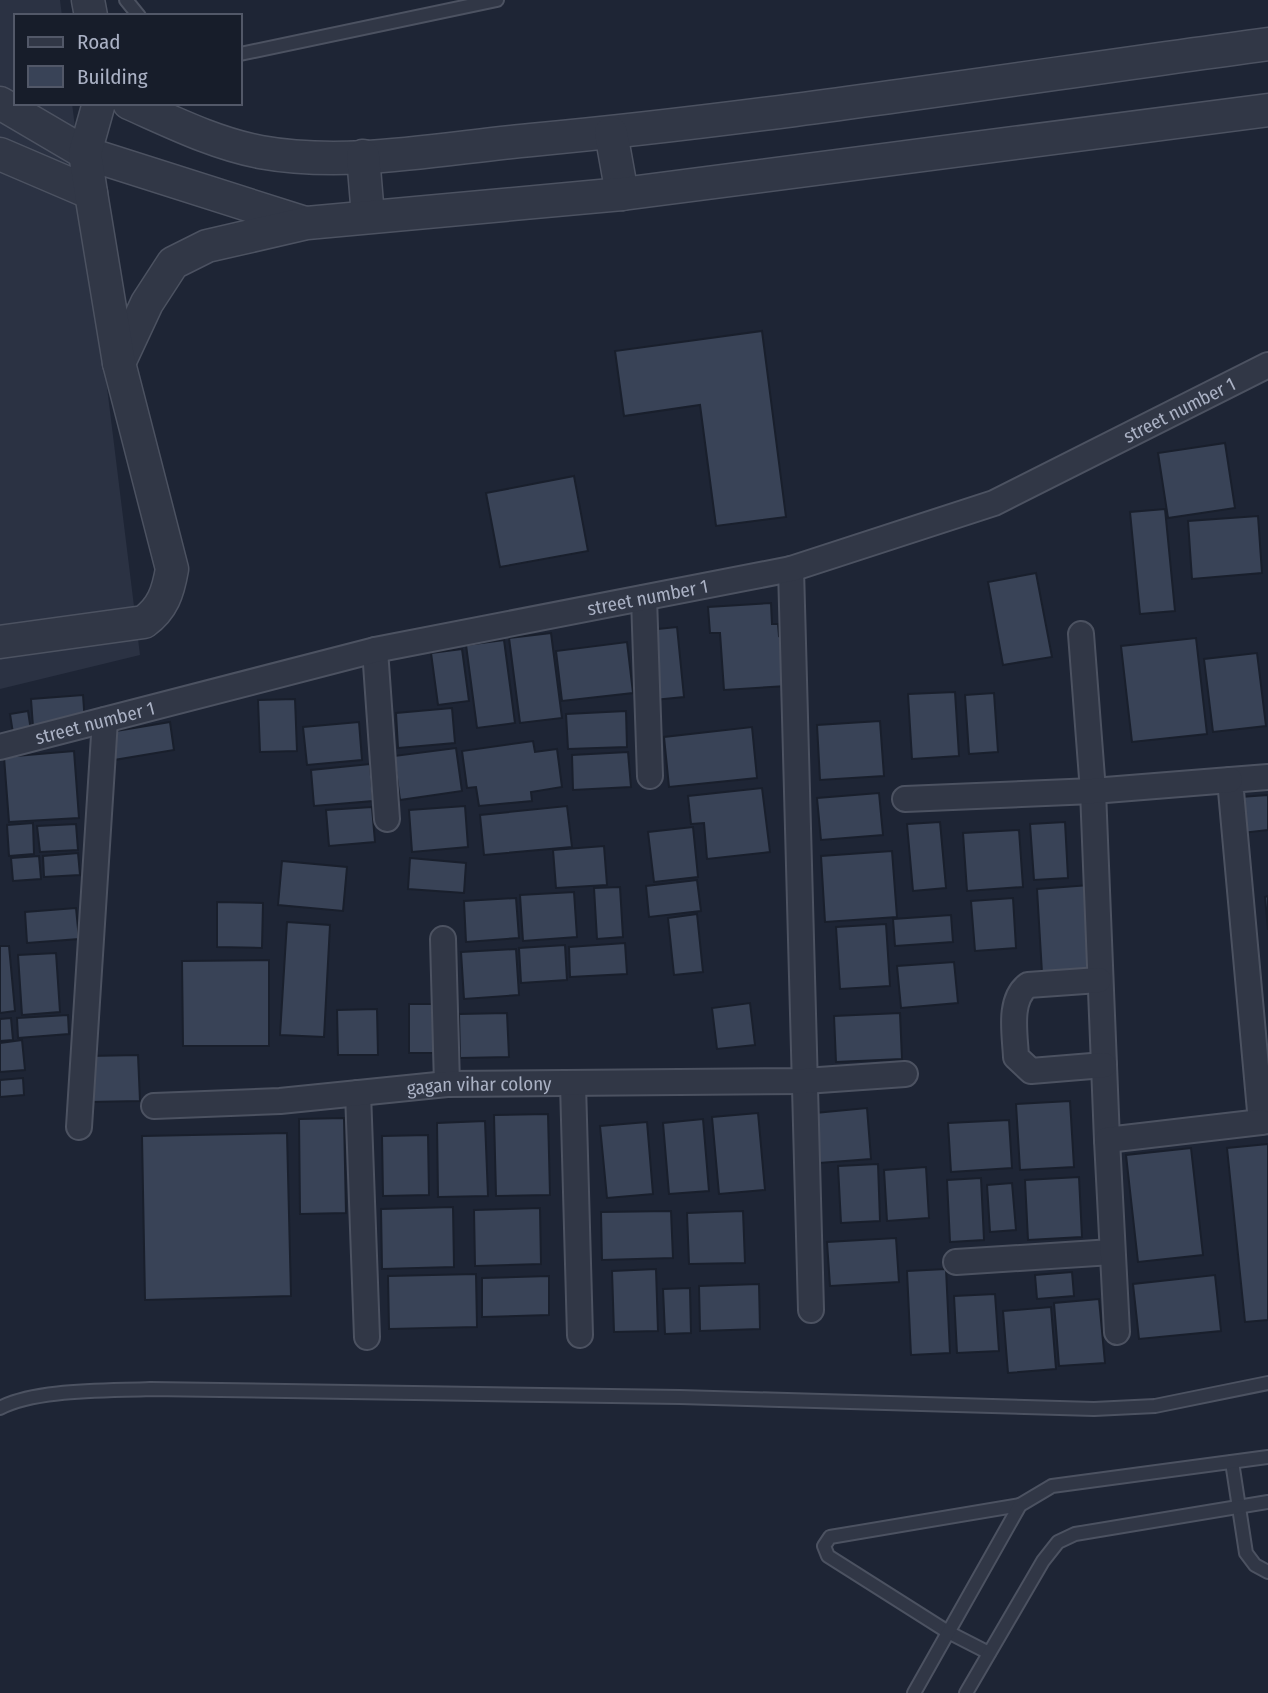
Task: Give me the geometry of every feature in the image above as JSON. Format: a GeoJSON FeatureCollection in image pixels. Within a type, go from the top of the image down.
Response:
{"type":"FeatureCollection","features":[{"type":"Feature","properties":{"kind":"street"},"geometry":{"type":"LineString","coordinates":[[135,105],[207,137],[259,152],[309,157],[363,156],[611,132],[1268,44]]}},
{"type":"Feature","properties":{"kind":"street"},"geometry":{"type":"LineString","coordinates":[[0,103],[85,153],[307,223]]}},
{"type":"Feature","properties":{"kind":"street"},"geometry":{"type":"LineString","coordinates":[[0,642],[144,622],[157,613],[168,593],[172,569],[119,363],[85,153],[98,105]]}},
{"type":"Feature","properties":{"kind":"street"},"geometry":{"type":"LineString","coordinates":[[119,363],[147,303],[173,263],[206,246],[307,223],[622,194],[1268,110]]}},
{"type":"Feature","properties":{"kind":"street"},"geometry":{"type":"LineString","coordinates":[[611,132],[622,194]]}},
{"type":"Feature","properties":{"kind":"street"},"geometry":{"type":"LineString","coordinates":[[0,154],[91,193]]}},
{"type":"Feature","properties":{"kind":"street"},"geometry":{"type":"LineString","coordinates":[[363,156],[368,216]]}},
{"type":"Feature","properties":{"kind":"street","name":"street number 1"},"geometry":{"type":"LineString","coordinates":[[0,747],[374,650],[791,569],[993,503],[1268,365]]}},
{"type":"Feature","properties":{"kind":"street"},"geometry":{"type":"LineString","coordinates":[[791,569],[811,1310]]}},
{"type":"Feature","properties":{"kind":"street"},"geometry":{"type":"LineString","coordinates":[[644,598],[650,776]]}},
{"type":"Feature","properties":{"kind":"street"},"geometry":{"type":"LineString","coordinates":[[1082,634],[1093,791],[1099,980],[1117,1332]]}},
{"type":"Feature","properties":{"kind":"street"},"geometry":{"type":"LineString","coordinates":[[374,650],[387,820]]}},
{"type":"Feature","properties":{"kind":"street"},"geometry":{"type":"LineString","coordinates":[[79,1127],[105,720]]}},
{"type":"Feature","properties":{"kind":"street"},"geometry":{"type":"LineString","coordinates":[[905,799],[1093,791],[1268,777]]}},
{"type":"Feature","properties":{"kind":"street"},"geometry":{"type":"LineString","coordinates":[[1107,1140],[1265,1122],[1230,780]]}},
{"type":"Feature","properties":{"kind":"street"},"geometry":{"type":"LineString","coordinates":[[443,939],[447,1084]]}},
{"type":"Feature","properties":{"kind":"street"},"geometry":{"type":"LineString","coordinates":[[1099,980],[1028,985],[1020,991],[1014,1017],[1016,1057],[1031,1071],[1104,1065]]}},
{"type":"Feature","properties":{"kind":"street","name":"gagan vihar colony"},"geometry":{"type":"LineString","coordinates":[[154,1106],[237,1104],[447,1084],[805,1081],[905,1074]]}},
{"type":"Feature","properties":{"kind":"street"},"geometry":{"type":"LineString","coordinates":[[573,1084],[580,1335]]}},
{"type":"Feature","properties":{"kind":"street"},"geometry":{"type":"LineString","coordinates":[[358,1093],[367,1337]]}},
{"type":"Feature","properties":{"kind":"street"},"geometry":{"type":"LineString","coordinates":[[956,1262],[1112,1252]]}},
{"type":"Feature","properties":{"kind":"lane"},"geometry":{"type":"LineString","coordinates":[[126,0],[137,14]]}},
{"type":"Feature","properties":{"kind":"lane"},"geometry":{"type":"LineString","coordinates":[[242,54],[497,0]]}},
{"type":"Feature","properties":{"kind":"lane"},"geometry":{"type":"LineString","coordinates":[[0,1408],[12,1401],[74,1393],[150,1389],[680,1397],[1094,1409],[1155,1406],[1268,1383]]}},
{"type":"Feature","properties":{"kind":"lane"},"geometry":{"type":"LineString","coordinates":[[989,1653],[948,1632],[828,1556],[824,1546],[830,1537],[1020,1505],[1052,1486],[1268,1457]]}},
{"type":"Feature","properties":{"kind":"lane"},"geometry":{"type":"LineString","coordinates":[[1232,1462],[1246,1553],[1255,1565],[1268,1572]]}},
{"type":"Feature","properties":{"kind":"lane"},"geometry":{"type":"LineString","coordinates":[[965,1693],[1043,1561],[1058,1542],[1075,1534],[1237,1505],[1268,1502]]}},
{"type":"Feature","properties":{"kind":"lane"},"geometry":{"type":"LineString","coordinates":[[914,1693],[1020,1505]]}},
{"type":"Feature","properties":{"kind":"shaded area"},"geometry":{"type":"Polygon","coordinates":[[[0,0],[60,0],[62,14],[14,14],[14,105],[72,105],[140,655],[0,689],[0,0]]]}},
{"type":"Feature","properties":{"kind":"building"},"geometry":{"type":"Polygon","coordinates":[[[762,331],[786,517],[716,526],[700,405],[624,416],[615,351],[762,331]]]}},
{"type":"Feature","properties":{"kind":"building"},"geometry":{"type":"Polygon","coordinates":[[[1225,443],[1235,508],[1168,518],[1158,453],[1225,443]]]}},
{"type":"Feature","properties":{"kind":"building"},"geometry":{"type":"Polygon","coordinates":[[[574,476],[588,551],[500,567],[486,493],[574,476]]]}},
{"type":"Feature","properties":{"kind":"building"},"geometry":{"type":"Polygon","coordinates":[[[1165,509],[1175,611],[1140,614],[1130,512],[1165,509]]]}},
{"type":"Feature","properties":{"kind":"building"},"geometry":{"type":"Polygon","coordinates":[[[1258,516],[1262,573],[1192,579],[1188,521],[1258,516]]]}},
{"type":"Feature","properties":{"kind":"building"},"geometry":{"type":"Polygon","coordinates":[[[1036,573],[1052,657],[1003,665],[988,582],[1036,573]]]}},
{"type":"Feature","properties":{"kind":"building"},"geometry":{"type":"Polygon","coordinates":[[[771,603],[772,624],[778,624],[779,636],[783,635],[787,686],[724,690],[720,633],[710,633],[708,607],[771,603]]]}},
{"type":"Feature","properties":{"kind":"building"},"geometry":{"type":"Polygon","coordinates":[[[677,627],[684,697],[654,700],[648,630],[677,627]]]}},
{"type":"Feature","properties":{"kind":"building"},"geometry":{"type":"Polygon","coordinates":[[[551,633],[562,718],[520,723],[509,638],[551,633]]]}},
{"type":"Feature","properties":{"kind":"building"},"geometry":{"type":"Polygon","coordinates":[[[1196,638],[1207,734],[1132,742],[1121,646],[1196,638]]]}},
{"type":"Feature","properties":{"kind":"building"},"geometry":{"type":"Polygon","coordinates":[[[504,640],[515,723],[477,728],[466,645],[504,640]]]}},
{"type":"Feature","properties":{"kind":"building"},"geometry":{"type":"Polygon","coordinates":[[[627,642],[633,693],[562,701],[556,651],[627,642]]]}},
{"type":"Feature","properties":{"kind":"building"},"geometry":{"type":"Polygon","coordinates":[[[462,649],[469,701],[438,705],[431,653],[462,649]]]}},
{"type":"Feature","properties":{"kind":"building"},"geometry":{"type":"Polygon","coordinates":[[[1257,653],[1266,726],[1213,732],[1204,659],[1257,653]]]}},
{"type":"Feature","properties":{"kind":"building"},"geometry":{"type":"Polygon","coordinates":[[[955,692],[959,756],[912,759],[908,694],[955,692]]]}},
{"type":"Feature","properties":{"kind":"building"},"geometry":{"type":"Polygon","coordinates":[[[994,693],[998,752],[969,754],[965,695],[994,693]]]}},
{"type":"Feature","properties":{"kind":"building"},"geometry":{"type":"Polygon","coordinates":[[[83,695],[85,723],[33,727],[31,699],[83,695]]]}},
{"type":"Feature","properties":{"kind":"building"},"geometry":{"type":"Polygon","coordinates":[[[295,699],[297,751],[260,752],[258,700],[295,699]]]}},
{"type":"Feature","properties":{"kind":"building"},"geometry":{"type":"Polygon","coordinates":[[[452,708],[455,743],[398,748],[396,713],[452,708]]]}},
{"type":"Feature","properties":{"kind":"building"},"geometry":{"type":"Polygon","coordinates":[[[28,711],[32,737],[14,740],[10,714],[28,711]]]}},
{"type":"Feature","properties":{"kind":"building"},"geometry":{"type":"Polygon","coordinates":[[[626,711],[627,747],[568,749],[566,714],[626,711]]]}},
{"type":"Feature","properties":{"kind":"building"},"geometry":{"type":"Polygon","coordinates":[[[880,721],[884,776],[820,780],[817,725],[880,721]]]}},
{"type":"Feature","properties":{"kind":"building"},"geometry":{"type":"Polygon","coordinates":[[[170,722],[174,750],[114,760],[110,732],[170,722]]]}},
{"type":"Feature","properties":{"kind":"building"},"geometry":{"type":"Polygon","coordinates":[[[359,722],[362,760],[307,765],[303,727],[359,722]]]}},
{"type":"Feature","properties":{"kind":"building"},"geometry":{"type":"Polygon","coordinates":[[[752,727],[757,778],[669,787],[664,737],[752,727]]]}},
{"type":"Feature","properties":{"kind":"building"},"geometry":{"type":"Polygon","coordinates":[[[533,741],[535,752],[557,749],[562,787],[531,792],[532,801],[479,806],[476,787],[467,788],[462,751],[533,741]]]}},
{"type":"Feature","properties":{"kind":"building"},"geometry":{"type":"Polygon","coordinates":[[[456,748],[462,791],[400,800],[394,756],[456,748]]]}},
{"type":"Feature","properties":{"kind":"building"},"geometry":{"type":"Polygon","coordinates":[[[74,751],[79,818],[9,822],[4,757],[74,751]]]}},
{"type":"Feature","properties":{"kind":"building"},"geometry":{"type":"Polygon","coordinates":[[[628,752],[631,787],[573,790],[572,755],[628,752]]]}},
{"type":"Feature","properties":{"kind":"building"},"geometry":{"type":"Polygon","coordinates":[[[370,764],[373,801],[314,806],[311,770],[370,764]]]}},
{"type":"Feature","properties":{"kind":"building"},"geometry":{"type":"Polygon","coordinates":[[[762,788],[770,852],[707,859],[704,823],[691,824],[688,796],[762,788]]]}},
{"type":"Feature","properties":{"kind":"building"},"geometry":{"type":"Polygon","coordinates":[[[879,793],[883,835],[821,840],[817,798],[879,793]]]}},
{"type":"Feature","properties":{"kind":"building"},"geometry":{"type":"Polygon","coordinates":[[[1268,795],[1268,830],[1242,833],[1240,797],[1268,795]]]}},
{"type":"Feature","properties":{"kind":"building"},"geometry":{"type":"Polygon","coordinates":[[[465,806],[468,847],[412,852],[409,810],[465,806]]]}},
{"type":"Feature","properties":{"kind":"building"},"geometry":{"type":"Polygon","coordinates":[[[567,806],[572,847],[484,855],[480,815],[567,806]]]}},
{"type":"Feature","properties":{"kind":"building"},"geometry":{"type":"Polygon","coordinates":[[[372,807],[375,842],[329,846],[326,810],[372,807]]]}},
{"type":"Feature","properties":{"kind":"building"},"geometry":{"type":"Polygon","coordinates":[[[940,822],[946,888],[913,891],[907,824],[940,822]]]}},
{"type":"Feature","properties":{"kind":"building"},"geometry":{"type":"Polygon","coordinates":[[[1065,822],[1068,878],[1034,880],[1030,824],[1065,822]]]}},
{"type":"Feature","properties":{"kind":"building"},"geometry":{"type":"Polygon","coordinates":[[[33,823],[34,854],[9,856],[7,825],[33,823]]]}},
{"type":"Feature","properties":{"kind":"building"},"geometry":{"type":"Polygon","coordinates":[[[76,824],[78,850],[40,852],[37,826],[76,824]]]}},
{"type":"Feature","properties":{"kind":"building"},"geometry":{"type":"Polygon","coordinates":[[[693,827],[698,877],[654,882],[648,832],[693,827]]]}},
{"type":"Feature","properties":{"kind":"building"},"geometry":{"type":"Polygon","coordinates":[[[1019,830],[1023,887],[967,891],[963,833],[1019,830]]]}},
{"type":"Feature","properties":{"kind":"building"},"geometry":{"type":"Polygon","coordinates":[[[604,846],[607,885],[556,888],[553,850],[604,846]]]}},
{"type":"Feature","properties":{"kind":"building"},"geometry":{"type":"Polygon","coordinates":[[[892,851],[897,917],[825,922],[821,856],[892,851]]]}},
{"type":"Feature","properties":{"kind":"building"},"geometry":{"type":"Polygon","coordinates":[[[78,853],[80,875],[44,877],[43,856],[78,853]]]}},
{"type":"Feature","properties":{"kind":"building"},"geometry":{"type":"Polygon","coordinates":[[[39,856],[41,879],[13,881],[11,858],[39,856]]]}},
{"type":"Feature","properties":{"kind":"building"},"geometry":{"type":"Polygon","coordinates":[[[410,858],[466,863],[464,893],[408,889],[410,858]]]}},
{"type":"Feature","properties":{"kind":"building"},"geometry":{"type":"Polygon","coordinates":[[[282,861],[347,867],[343,911],[278,905],[282,861]]]}},
{"type":"Feature","properties":{"kind":"building"},"geometry":{"type":"Polygon","coordinates":[[[697,880],[701,911],[649,917],[646,886],[697,880]]]}},
{"type":"Feature","properties":{"kind":"building"},"geometry":{"type":"Polygon","coordinates":[[[1090,885],[1095,969],[1042,973],[1037,889],[1090,885]]]}},
{"type":"Feature","properties":{"kind":"building"},"geometry":{"type":"Polygon","coordinates":[[[620,887],[623,937],[597,939],[594,888],[620,887]]]}},
{"type":"Feature","properties":{"kind":"building"},"geometry":{"type":"Polygon","coordinates":[[[574,892],[577,937],[523,941],[520,895],[574,892]]]}},
{"type":"Feature","properties":{"kind":"building"},"geometry":{"type":"Polygon","coordinates":[[[1268,896],[1268,930],[1265,897],[1268,896]]]}},
{"type":"Feature","properties":{"kind":"building"},"geometry":{"type":"Polygon","coordinates":[[[516,898],[519,938],[466,942],[464,901],[516,898]]]}},
{"type":"Feature","properties":{"kind":"building"},"geometry":{"type":"Polygon","coordinates":[[[1013,898],[1016,948],[975,951],[971,901],[1013,898]]]}},
{"type":"Feature","properties":{"kind":"building"},"geometry":{"type":"Polygon","coordinates":[[[217,902],[263,903],[262,948],[217,947],[217,902]]]}},
{"type":"Feature","properties":{"kind":"building"},"geometry":{"type":"Polygon","coordinates":[[[76,908],[79,939],[27,943],[25,912],[76,908]]]}},
{"type":"Feature","properties":{"kind":"building"},"geometry":{"type":"Polygon","coordinates":[[[697,914],[703,972],[674,975],[668,918],[697,914]]]}},
{"type":"Feature","properties":{"kind":"building"},"geometry":{"type":"Polygon","coordinates":[[[951,915],[953,942],[895,946],[893,919],[951,915]]]}},
{"type":"Feature","properties":{"kind":"building"},"geometry":{"type":"Polygon","coordinates":[[[287,922],[330,925],[324,1037],[280,1035],[287,922]]]}},
{"type":"Feature","properties":{"kind":"building"},"geometry":{"type":"Polygon","coordinates":[[[886,924],[890,986],[840,989],[836,927],[886,924]]]}},
{"type":"Feature","properties":{"kind":"building"},"geometry":{"type":"Polygon","coordinates":[[[625,943],[627,974],[570,977],[569,947],[625,943]]]}},
{"type":"Feature","properties":{"kind":"building"},"geometry":{"type":"Polygon","coordinates":[[[565,945],[567,980],[521,983],[519,948],[565,945]]]}},
{"type":"Feature","properties":{"kind":"building"},"geometry":{"type":"Polygon","coordinates":[[[0,946],[9,946],[15,1011],[0,1013],[0,946]]]}},
{"type":"Feature","properties":{"kind":"building"},"geometry":{"type":"Polygon","coordinates":[[[516,949],[519,995],[464,999],[461,952],[516,949]]]}},
{"type":"Feature","properties":{"kind":"building"},"geometry":{"type":"Polygon","coordinates":[[[56,953],[60,1012],[22,1015],[18,955],[56,953]]]}},
{"type":"Feature","properties":{"kind":"building"},"geometry":{"type":"Polygon","coordinates":[[[269,960],[269,1046],[183,1046],[182,961],[269,960]]]}},
{"type":"Feature","properties":{"kind":"building"},"geometry":{"type":"Polygon","coordinates":[[[954,962],[958,1003],[901,1008],[897,966],[954,962]]]}},
{"type":"Feature","properties":{"kind":"building"},"geometry":{"type":"Polygon","coordinates":[[[750,1003],[755,1045],[717,1049],[712,1008],[750,1003]]]}},
{"type":"Feature","properties":{"kind":"building"},"geometry":{"type":"Polygon","coordinates":[[[409,1004],[436,1004],[436,1053],[409,1053],[409,1004]]]}},
{"type":"Feature","properties":{"kind":"building"},"geometry":{"type":"Polygon","coordinates":[[[377,1009],[378,1055],[338,1055],[337,1010],[377,1009]]]}},
{"type":"Feature","properties":{"kind":"building"},"geometry":{"type":"Polygon","coordinates":[[[507,1013],[509,1057],[460,1058],[459,1014],[507,1013]]]}},
{"type":"Feature","properties":{"kind":"building"},"geometry":{"type":"Polygon","coordinates":[[[900,1013],[902,1059],[836,1062],[834,1016],[900,1013]]]}},
{"type":"Feature","properties":{"kind":"building"},"geometry":{"type":"Polygon","coordinates":[[[68,1015],[69,1034],[18,1038],[17,1018],[68,1015]]]}},
{"type":"Feature","properties":{"kind":"building"},"geometry":{"type":"Polygon","coordinates":[[[11,1018],[13,1040],[0,1041],[0,1019],[11,1018]]]}},
{"type":"Feature","properties":{"kind":"building"},"geometry":{"type":"Polygon","coordinates":[[[22,1040],[25,1070],[0,1072],[0,1043],[22,1040]]]}},
{"type":"Feature","properties":{"kind":"building"},"geometry":{"type":"Polygon","coordinates":[[[138,1055],[140,1101],[89,1102],[88,1056],[138,1055]]]}},
{"type":"Feature","properties":{"kind":"building"},"geometry":{"type":"Polygon","coordinates":[[[23,1078],[24,1095],[0,1097],[0,1080],[23,1078]]]}},
{"type":"Feature","properties":{"kind":"building"},"geometry":{"type":"Polygon","coordinates":[[[1070,1101],[1074,1167],[1020,1170],[1016,1104],[1070,1101]]]}},
{"type":"Feature","properties":{"kind":"building"},"geometry":{"type":"Polygon","coordinates":[[[867,1108],[871,1159],[819,1163],[815,1113],[867,1108]]]}},
{"type":"Feature","properties":{"kind":"building"},"geometry":{"type":"Polygon","coordinates":[[[758,1113],[765,1190],[719,1194],[712,1117],[758,1113]]]}},
{"type":"Feature","properties":{"kind":"building"},"geometry":{"type":"Polygon","coordinates":[[[548,1114],[550,1195],[496,1196],[494,1115],[548,1114]]]}},
{"type":"Feature","properties":{"kind":"building"},"geometry":{"type":"Polygon","coordinates":[[[344,1118],[346,1213],[300,1214],[299,1119],[344,1118]]]}},
{"type":"Feature","properties":{"kind":"building"},"geometry":{"type":"Polygon","coordinates":[[[703,1119],[709,1191],[669,1194],[663,1123],[703,1119]]]}},
{"type":"Feature","properties":{"kind":"building"},"geometry":{"type":"Polygon","coordinates":[[[1009,1120],[1012,1168],[951,1172],[948,1123],[1009,1120]]]}},
{"type":"Feature","properties":{"kind":"building"},"geometry":{"type":"Polygon","coordinates":[[[485,1121],[488,1196],[438,1197],[437,1123],[485,1121]]]}},
{"type":"Feature","properties":{"kind":"building"},"geometry":{"type":"Polygon","coordinates":[[[647,1122],[653,1194],[607,1198],[600,1126],[647,1122]]]}},
{"type":"Feature","properties":{"kind":"building"},"geometry":{"type":"Polygon","coordinates":[[[287,1133],[291,1296],[145,1300],[142,1136],[287,1133]]]}},
{"type":"Feature","properties":{"kind":"building"},"geometry":{"type":"Polygon","coordinates":[[[428,1135],[429,1195],[383,1196],[382,1136],[428,1135]]]}},
{"type":"Feature","properties":{"kind":"building"},"geometry":{"type":"Polygon","coordinates":[[[1268,1144],[1268,1320],[1245,1322],[1227,1148],[1268,1144]]]}},
{"type":"Feature","properties":{"kind":"building"},"geometry":{"type":"Polygon","coordinates":[[[1191,1148],[1203,1255],[1138,1262],[1126,1155],[1191,1148]]]}},
{"type":"Feature","properties":{"kind":"building"},"geometry":{"type":"Polygon","coordinates":[[[878,1164],[880,1221],[841,1223],[838,1166],[878,1164]]]}},
{"type":"Feature","properties":{"kind":"building"},"geometry":{"type":"Polygon","coordinates":[[[926,1167],[929,1218],[887,1221],[884,1170],[926,1167]]]}},
{"type":"Feature","properties":{"kind":"building"},"geometry":{"type":"Polygon","coordinates":[[[1079,1177],[1082,1237],[1028,1240],[1025,1180],[1079,1177]]]}},
{"type":"Feature","properties":{"kind":"building"},"geometry":{"type":"Polygon","coordinates":[[[981,1178],[984,1240],[950,1242],[947,1180],[981,1178]]]}},
{"type":"Feature","properties":{"kind":"building"},"geometry":{"type":"Polygon","coordinates":[[[1012,1183],[1016,1230],[990,1232],[987,1185],[1012,1183]]]}},
{"type":"Feature","properties":{"kind":"building"},"geometry":{"type":"Polygon","coordinates":[[[453,1207],[454,1267],[382,1269],[381,1209],[453,1207]]]}},
{"type":"Feature","properties":{"kind":"building"},"geometry":{"type":"Polygon","coordinates":[[[540,1208],[541,1264],[475,1266],[474,1210],[540,1208]]]}},
{"type":"Feature","properties":{"kind":"building"},"geometry":{"type":"Polygon","coordinates":[[[671,1211],[673,1258],[602,1260],[601,1212],[671,1211]]]}},
{"type":"Feature","properties":{"kind":"building"},"geometry":{"type":"Polygon","coordinates":[[[743,1211],[745,1263],[689,1264],[687,1213],[743,1211]]]}},
{"type":"Feature","properties":{"kind":"building"},"geometry":{"type":"Polygon","coordinates":[[[896,1238],[899,1282],[830,1286],[827,1242],[896,1238]]]}},
{"type":"Feature","properties":{"kind":"building"},"geometry":{"type":"Polygon","coordinates":[[[656,1269],[658,1331],[614,1332],[612,1271],[656,1269]]]}},
{"type":"Feature","properties":{"kind":"building"},"geometry":{"type":"Polygon","coordinates":[[[946,1269],[950,1353],[911,1355],[907,1271],[946,1269]]]}},
{"type":"Feature","properties":{"kind":"building"},"geometry":{"type":"Polygon","coordinates":[[[1072,1272],[1074,1296],[1037,1299],[1035,1275],[1072,1272]]]}},
{"type":"Feature","properties":{"kind":"building"},"geometry":{"type":"Polygon","coordinates":[[[476,1274],[477,1327],[389,1329],[388,1276],[476,1274]]]}},
{"type":"Feature","properties":{"kind":"building"},"geometry":{"type":"Polygon","coordinates":[[[1215,1275],[1221,1331],[1139,1339],[1133,1284],[1215,1275]]]}},
{"type":"Feature","properties":{"kind":"building"},"geometry":{"type":"Polygon","coordinates":[[[549,1276],[549,1315],[482,1317],[482,1278],[549,1276]]]}},
{"type":"Feature","properties":{"kind":"building"},"geometry":{"type":"Polygon","coordinates":[[[759,1284],[760,1329],[700,1331],[699,1286],[759,1284]]]}},
{"type":"Feature","properties":{"kind":"building"},"geometry":{"type":"Polygon","coordinates":[[[690,1288],[691,1333],[665,1334],[663,1289],[690,1288]]]}},
{"type":"Feature","properties":{"kind":"building"},"geometry":{"type":"Polygon","coordinates":[[[995,1294],[999,1351],[957,1353],[954,1296],[995,1294]]]}},
{"type":"Feature","properties":{"kind":"building"},"geometry":{"type":"Polygon","coordinates":[[[1099,1299],[1105,1363],[1059,1366],[1054,1303],[1099,1299]]]}},
{"type":"Feature","properties":{"kind":"building"},"geometry":{"type":"Polygon","coordinates":[[[1051,1307],[1056,1369],[1008,1373],[1003,1311],[1051,1307]]]}}]}
